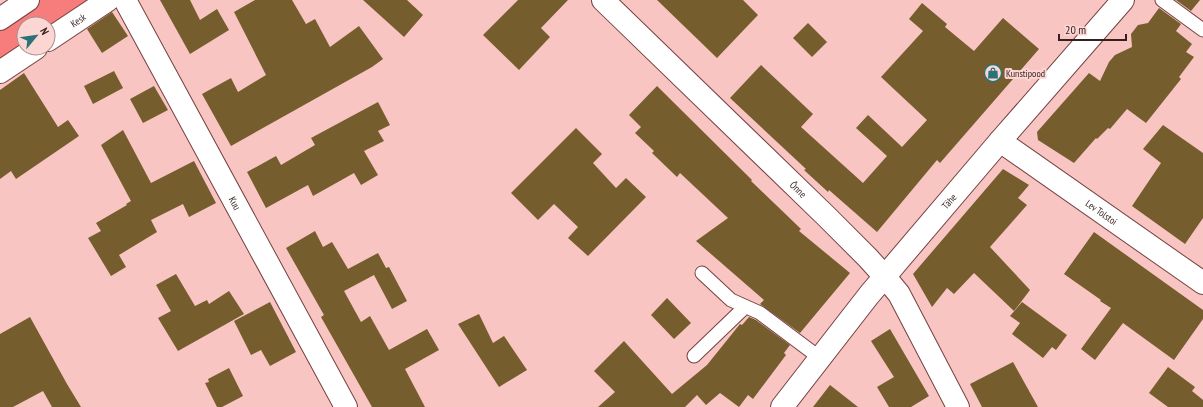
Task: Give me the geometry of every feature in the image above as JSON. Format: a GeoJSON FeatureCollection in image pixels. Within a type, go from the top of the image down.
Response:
{"type":"FeatureCollection","features":[{"type":"Feature","properties":{"kind":"street"},"geometry":{"type":"LineString","coordinates":[[0,19],[28,0]]}},
{"type":"Feature","properties":{"kind":"street","name":"Kesk"},"geometry":{"type":"LineString","coordinates":[[56,35],[108,0]]}},
{"type":"Feature","properties":{"kind":"street","name":"Kuu"},"geometry":{"type":"LineString","coordinates":[[125,0],[346,407]]}},
{"type":"Feature","properties":{"kind":"street","name":"Õnne"},"geometry":{"type":"LineString","coordinates":[[603,0],[826,216],[885,277],[899,294],[958,407]]}},
{"type":"Feature","properties":{"kind":"street","name":"Tähe"},"geometry":{"type":"LineString","coordinates":[[782,407],[885,277],[1000,141],[1123,0]]}},
{"type":"Feature","properties":{"kind":"street"},"geometry":{"type":"LineString","coordinates":[[0,72],[24,56]]}},
{"type":"Feature","properties":{"kind":"street","name":"Lev Tolstoi"},"geometry":{"type":"LineString","coordinates":[[1000,141],[1203,282]]}},
{"type":"Feature","properties":{"kind":"lane"},"geometry":{"type":"LineString","coordinates":[[1162,0],[1203,30]]}},
{"type":"Feature","properties":{"kind":"lane"},"geometry":{"type":"LineString","coordinates":[[702,273],[731,300],[760,313],[820,358]]}},
{"type":"Feature","properties":{"kind":"lane"},"geometry":{"type":"LineString","coordinates":[[694,356],[745,307]]}},
{"type":"Feature","properties":{"kind":"shaded area"},"geometry":{"type":"Polygon","coordinates":[[[28,0],[108,0],[56,35],[56,16],[16,16],[16,56],[0,72],[0,19],[28,0]]]}},
{"type":"Feature","properties":{"kind":"building"},"geometry":{"type":"Polygon","coordinates":[[[160,0],[190,0],[200,20],[217,9],[229,30],[190,54],[160,0]]]}},
{"type":"Feature","properties":{"kind":"building"},"geometry":{"type":"Polygon","coordinates":[[[255,0],[292,0],[306,24],[315,19],[330,47],[359,26],[383,59],[372,67],[231,146],[202,94],[231,78],[238,92],[266,75],[234,12],[255,0]]]}},
{"type":"Feature","properties":{"kind":"building"},"geometry":{"type":"Polygon","coordinates":[[[363,0],[407,0],[423,15],[404,37],[363,0]]]}},
{"type":"Feature","properties":{"kind":"building"},"geometry":{"type":"Polygon","coordinates":[[[518,0],[568,0],[541,28],[550,37],[519,70],[483,35],[518,0]]]}},
{"type":"Feature","properties":{"kind":"building"},"geometry":{"type":"Polygon","coordinates":[[[657,0],[743,0],[758,15],[717,58],[657,0]]]}},
{"type":"Feature","properties":{"kind":"building"},"geometry":{"type":"Polygon","coordinates":[[[1176,0],[1200,0],[1191,11],[1176,0]]]}},
{"type":"Feature","properties":{"kind":"building"},"geometry":{"type":"Polygon","coordinates":[[[922,3],[947,24],[945,27],[974,51],[1003,18],[1039,49],[940,163],[937,160],[877,232],[829,190],[828,192],[804,170],[806,169],[730,98],[761,65],[813,114],[801,127],[863,183],[887,156],[856,128],[868,115],[902,147],[927,120],[881,77],[923,31],[909,19],[922,3]]]}},
{"type":"Feature","properties":{"kind":"building"},"geometry":{"type":"Polygon","coordinates":[[[1159,8],[1181,24],[1176,31],[1192,44],[1186,52],[1194,57],[1179,77],[1181,79],[1146,123],[1127,109],[1110,129],[1108,128],[1097,139],[1096,138],[1074,163],[1038,140],[1037,132],[1089,73],[1100,81],[1109,62],[1115,55],[1132,47],[1131,34],[1138,25],[1148,23],[1159,8]]]}},
{"type":"Feature","properties":{"kind":"building"},"geometry":{"type":"Polygon","coordinates":[[[112,12],[128,36],[102,53],[87,29],[112,12]]]}},
{"type":"Feature","properties":{"kind":"building"},"geometry":{"type":"Polygon","coordinates":[[[808,23],[827,42],[812,57],[793,38],[808,23]]]}},
{"type":"Feature","properties":{"kind":"building"},"geometry":{"type":"Polygon","coordinates":[[[114,71],[123,88],[93,104],[84,86],[114,71]]]}},
{"type":"Feature","properties":{"kind":"building"},"geometry":{"type":"Polygon","coordinates":[[[24,73],[58,127],[68,120],[79,136],[16,179],[11,171],[0,179],[0,90],[24,73]]]}},
{"type":"Feature","properties":{"kind":"building"},"geometry":{"type":"Polygon","coordinates":[[[154,86],[168,110],[143,123],[130,99],[154,86]]]}},
{"type":"Feature","properties":{"kind":"building"},"geometry":{"type":"Polygon","coordinates":[[[657,86],[801,229],[799,231],[850,273],[800,333],[760,304],[764,300],[696,241],[728,218],[680,173],[677,177],[652,153],[654,151],[635,133],[641,127],[629,115],[657,86]]]}},
{"type":"Feature","properties":{"kind":"building"},"geometry":{"type":"Polygon","coordinates":[[[378,102],[390,125],[378,131],[384,141],[364,151],[378,175],[361,185],[354,173],[313,196],[308,185],[266,208],[247,172],[276,156],[281,165],[315,145],[311,138],[378,102]]]}},
{"type":"Feature","properties":{"kind":"building"},"geometry":{"type":"Polygon","coordinates":[[[1163,125],[1203,153],[1203,218],[1185,244],[1132,206],[1161,163],[1143,149],[1163,125]]]}},
{"type":"Feature","properties":{"kind":"building"},"geometry":{"type":"Polygon","coordinates":[[[576,128],[602,154],[593,163],[616,188],[626,178],[646,197],[588,256],[568,238],[578,227],[554,204],[538,220],[511,193],[576,128]]]}},
{"type":"Feature","properties":{"kind":"building"},"geometry":{"type":"Polygon","coordinates":[[[123,130],[151,183],[194,161],[216,203],[189,217],[183,204],[151,220],[157,232],[119,255],[126,267],[111,276],[88,238],[101,231],[96,223],[127,205],[126,204],[131,201],[101,145],[123,130]]]}},
{"type":"Feature","properties":{"kind":"building"},"geometry":{"type":"Polygon","coordinates":[[[1003,169],[1029,185],[1018,198],[1027,205],[990,247],[1030,290],[1014,311],[974,273],[954,294],[947,288],[932,307],[913,274],[1003,169]]]}},
{"type":"Feature","properties":{"kind":"building"},"geometry":{"type":"Polygon","coordinates":[[[315,231],[323,247],[332,242],[348,269],[378,253],[386,268],[389,267],[407,301],[392,309],[374,275],[344,291],[361,322],[370,316],[389,350],[427,329],[439,350],[405,369],[425,407],[372,407],[321,317],[324,315],[286,248],[315,231]]]}},
{"type":"Feature","properties":{"kind":"building"},"geometry":{"type":"Polygon","coordinates":[[[1094,232],[1203,310],[1203,319],[1174,360],[1123,323],[1095,360],[1081,349],[1111,308],[1064,274],[1094,232]]]}},
{"type":"Feature","properties":{"kind":"building"},"geometry":{"type":"Polygon","coordinates":[[[176,274],[195,306],[207,300],[209,304],[229,291],[244,314],[178,351],[158,318],[171,311],[156,285],[176,274]]]}},
{"type":"Feature","properties":{"kind":"building"},"geometry":{"type":"Polygon","coordinates":[[[667,298],[691,323],[674,339],[651,315],[667,298]]]}},
{"type":"Feature","properties":{"kind":"building"},"geometry":{"type":"Polygon","coordinates":[[[270,302],[296,352],[270,366],[261,350],[251,355],[234,321],[270,302]]]}},
{"type":"Feature","properties":{"kind":"building"},"geometry":{"type":"Polygon","coordinates":[[[1022,302],[1067,335],[1056,350],[1052,347],[1043,358],[1012,334],[1020,323],[1010,316],[1022,302]]]}},
{"type":"Feature","properties":{"kind":"building"},"geometry":{"type":"Polygon","coordinates":[[[479,314],[493,343],[504,336],[527,370],[499,387],[458,324],[479,314]]]}},
{"type":"Feature","properties":{"kind":"building"},"geometry":{"type":"Polygon","coordinates":[[[30,317],[81,407],[52,407],[43,391],[13,407],[0,407],[0,334],[30,317]]]}},
{"type":"Feature","properties":{"kind":"building"},"geometry":{"type":"Polygon","coordinates":[[[749,317],[756,320],[790,345],[784,353],[786,355],[753,399],[748,395],[739,407],[720,393],[706,405],[697,395],[685,407],[598,407],[615,392],[594,371],[624,341],[672,394],[707,365],[740,324],[742,325],[749,317]]]}},
{"type":"Feature","properties":{"kind":"building"},"geometry":{"type":"Polygon","coordinates":[[[890,329],[929,396],[911,407],[889,407],[877,387],[894,377],[871,341],[890,329]]]}},
{"type":"Feature","properties":{"kind":"building"},"geometry":{"type":"Polygon","coordinates":[[[1013,362],[1038,407],[982,407],[970,384],[1013,362]]]}},
{"type":"Feature","properties":{"kind":"building"},"geometry":{"type":"Polygon","coordinates":[[[1168,367],[1195,387],[1192,391],[1203,400],[1203,407],[1168,407],[1149,393],[1168,367]]]}},
{"type":"Feature","properties":{"kind":"building"},"geometry":{"type":"Polygon","coordinates":[[[229,368],[243,396],[222,407],[217,407],[205,383],[209,382],[208,379],[229,368]]]}},
{"type":"Feature","properties":{"kind":"building"},"geometry":{"type":"Polygon","coordinates":[[[830,385],[858,407],[813,407],[830,385]]]}},
{"type":"Feature","properties":{"kind":"place","name":"Kunstipood"},"geometry":{"type":"Point","coordinates":[993,73]}}]}
